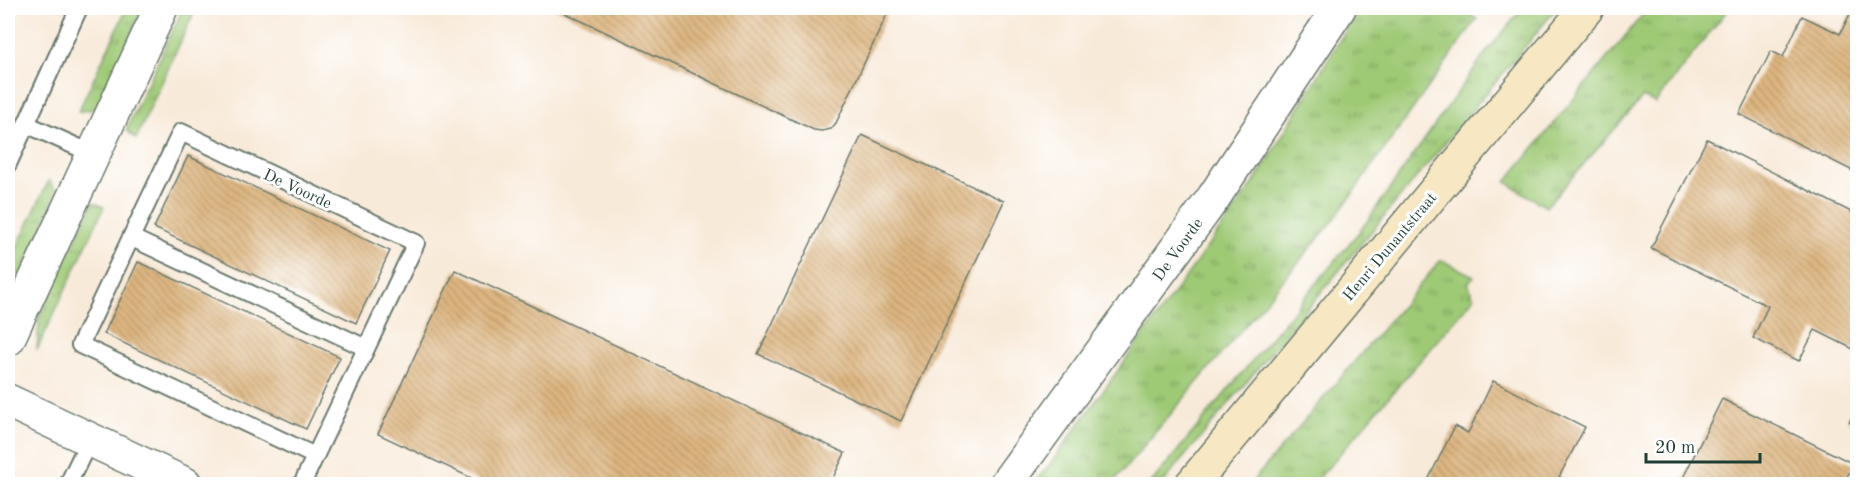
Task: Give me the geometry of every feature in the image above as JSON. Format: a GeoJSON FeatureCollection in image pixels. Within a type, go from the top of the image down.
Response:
{"type":"FeatureCollection","features":[{"type":"Feature","properties":{"kind":"main road","name":"Henri Dunantstraat"},"geometry":{"type":"LineString","coordinates":[[1192,484],[1587,8]]}},
{"type":"Feature","properties":{"kind":"street"},"geometry":{"type":"LineString","coordinates":[[8,339],[160,8]]}},
{"type":"Feature","properties":{"kind":"street","name":"De Voorde"},"geometry":{"type":"LineString","coordinates":[[1006,484],[1214,197],[1331,10]]}},
{"type":"Feature","properties":{"kind":"street"},"geometry":{"type":"LineString","coordinates":[[8,401],[185,484]]}},
{"type":"Feature","properties":{"kind":"lane"},"geometry":{"type":"LineString","coordinates":[[8,164],[79,8]]}},
{"type":"Feature","properties":{"kind":"lane"},"geometry":{"type":"LineString","coordinates":[[26,124],[93,154]]}},
{"type":"Feature","properties":{"kind":"lane","name":"De Voorde"},"geometry":{"type":"LineString","coordinates":[[302,484],[416,243],[181,132],[80,345],[315,456]]}},
{"type":"Feature","properties":{"kind":"lane"},"geometry":{"type":"LineString","coordinates":[[132,238],[366,348]]}},
{"type":"Feature","properties":{"kind":"lane"},"geometry":{"type":"LineString","coordinates":[[68,484],[90,439]]}},
{"type":"Feature","properties":{"kind":"green space"},"geometry":{"type":"Polygon","coordinates":[[[127,8],[143,8],[97,108],[78,112],[127,8]]]}},
{"type":"Feature","properties":{"kind":"green space"},"geometry":{"type":"Polygon","coordinates":[[[196,8],[136,139],[126,130],[181,12],[196,8]]]}},
{"type":"Feature","properties":{"kind":"green space"},"geometry":{"type":"Polygon","coordinates":[[[1359,8],[1458,8],[1477,19],[1333,221],[1112,484],[1033,484],[1050,464],[1253,184],[1359,8]]]}},
{"type":"Feature","properties":{"kind":"green space"},"geometry":{"type":"Polygon","coordinates":[[[1523,8],[1557,8],[1162,484],[1150,484],[1363,227],[1484,55],[1523,8]]]}},
{"type":"Feature","properties":{"kind":"green space"},"geometry":{"type":"Polygon","coordinates":[[[1648,8],[1729,8],[1655,103],[1643,97],[1546,207],[1506,182],[1648,8]]]}},
{"type":"Feature","properties":{"kind":"green space"},"geometry":{"type":"Polygon","coordinates":[[[49,180],[56,191],[46,220],[8,301],[8,266],[49,180]]]}},
{"type":"Feature","properties":{"kind":"green space"},"geometry":{"type":"Polygon","coordinates":[[[93,202],[104,207],[37,350],[39,318],[93,202]]]}},
{"type":"Feature","properties":{"kind":"green space"},"geometry":{"type":"Polygon","coordinates":[[[1441,260],[1474,276],[1468,283],[1474,298],[1314,484],[1252,484],[1252,482],[1441,260]]]}},
{"type":"Feature","properties":{"kind":"building"},"geometry":{"type":"Polygon","coordinates":[[[554,8],[890,8],[836,123],[831,129],[822,131],[814,130],[554,8]]]}},
{"type":"Feature","properties":{"kind":"building"},"geometry":{"type":"Polygon","coordinates":[[[1853,8],[1857,8],[1857,173],[1739,114],[1771,51],[1783,57],[1802,16],[1840,34],[1853,8]]]}},
{"type":"Feature","properties":{"kind":"building"},"geometry":{"type":"Polygon","coordinates":[[[862,135],[1004,201],[901,421],[758,354],[862,135]]]}},
{"type":"Feature","properties":{"kind":"building"},"geometry":{"type":"Polygon","coordinates":[[[1707,139],[1857,215],[1857,351],[1815,330],[1799,361],[1753,338],[1768,306],[1651,248],[1707,139]]]}},
{"type":"Feature","properties":{"kind":"building"},"geometry":{"type":"Polygon","coordinates":[[[188,156],[390,251],[356,323],[154,228],[188,156]]]}},
{"type":"Feature","properties":{"kind":"building"},"geometry":{"type":"Polygon","coordinates":[[[138,262],[340,357],[306,429],[104,334],[138,262]]]}},
{"type":"Feature","properties":{"kind":"building"},"geometry":{"type":"Polygon","coordinates":[[[455,270],[845,453],[830,484],[484,484],[378,434],[455,270]]]}},
{"type":"Feature","properties":{"kind":"building"},"geometry":{"type":"Polygon","coordinates":[[[1493,381],[1585,427],[1559,477],[1574,484],[1426,484],[1455,426],[1468,433],[1493,381]]]}},
{"type":"Feature","properties":{"kind":"building"},"geometry":{"type":"Polygon","coordinates":[[[1722,399],[1854,464],[1843,484],[1680,484],[1722,399]]]}},
{"type":"Feature","properties":{"kind":"building"},"geometry":{"type":"Polygon","coordinates":[[[1857,406],[1857,427],[1849,422],[1857,406]]]}}]}
